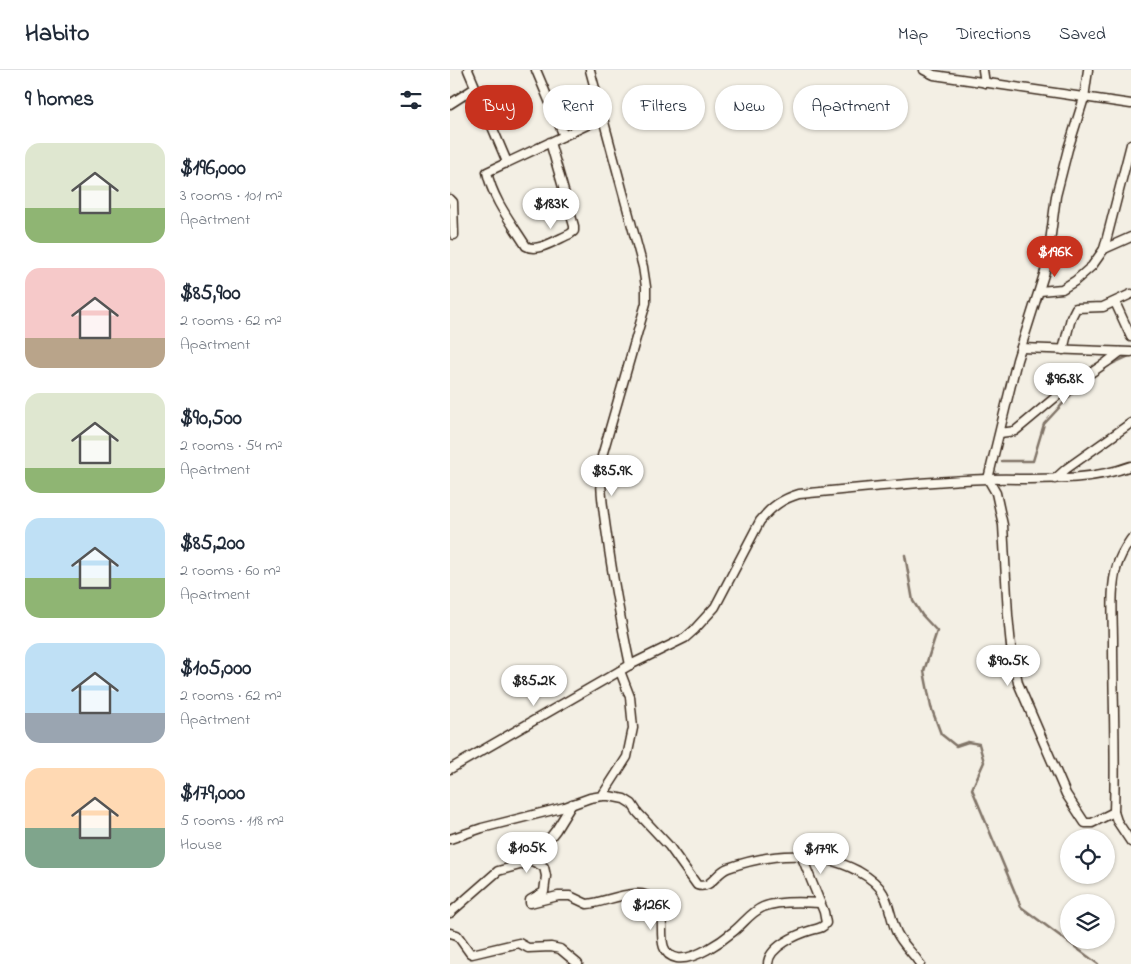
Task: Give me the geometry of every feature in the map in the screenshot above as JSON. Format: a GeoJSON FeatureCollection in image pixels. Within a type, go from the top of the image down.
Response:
{"type":"FeatureCollection","features":[{"type":"Feature","properties":{"kind":"street"},"geometry":{"type":"LineString","coordinates":[[468,70],[474,85]]}},
{"type":"Feature","properties":{"kind":"street"},"geometry":{"type":"LineString","coordinates":[[536,70],[564,136]]}},
{"type":"Feature","properties":{"kind":"street"},"geometry":{"type":"LineString","coordinates":[[590,70],[594,85]]}},
{"type":"Feature","properties":{"kind":"street"},"geometry":{"type":"LineString","coordinates":[[924,70],[934,75],[1131,104]]}},
{"type":"Feature","properties":{"kind":"street"},"geometry":{"type":"LineString","coordinates":[[983,70],[985,83]]}},
{"type":"Feature","properties":{"kind":"street"},"geometry":{"type":"LineString","coordinates":[[1088,70],[1084,98],[1056,196],[1051,242],[1040,291],[1021,348],[988,480],[996,493],[1003,526],[1008,622],[1018,683],[1066,794],[1085,823],[1092,823],[1114,812]]}},
{"type":"Feature","properties":{"kind":"street"},"geometry":{"type":"LineString","coordinates":[[450,104],[465,94]]}},
{"type":"Feature","properties":{"kind":"street"},"geometry":{"type":"LineString","coordinates":[[493,130],[507,162]]}},
{"type":"Feature","properties":{"kind":"street"},"geometry":{"type":"LineString","coordinates":[[550,142],[574,231],[536,248],[530,248],[526,246],[501,208],[490,187],[487,172],[507,162],[550,142],[577,130]]}},
{"type":"Feature","properties":{"kind":"street"},"geometry":{"type":"LineString","coordinates":[[605,130],[643,267],[646,287],[646,303],[640,318],[602,456],[601,468],[601,504],[619,613],[630,665]]}},
{"type":"Feature","properties":{"kind":"street"},"geometry":{"type":"LineString","coordinates":[[1040,291],[1062,288],[1075,281],[1092,266],[1104,249],[1131,144]]}},
{"type":"Feature","properties":{"kind":"street"},"geometry":{"type":"LineString","coordinates":[[450,199],[453,202],[454,235]]}},
{"type":"Feature","properties":{"kind":"street"},"geometry":{"type":"LineString","coordinates":[[1104,249],[1131,237]]}},
{"type":"Feature","properties":{"kind":"street"},"geometry":{"type":"LineString","coordinates":[[1063,350],[1071,318],[1076,308],[1103,308],[1131,294]]}},
{"type":"Feature","properties":{"kind":"street"},"geometry":{"type":"LineString","coordinates":[[1115,302],[1131,337]]}},
{"type":"Feature","properties":{"kind":"street"},"geometry":{"type":"LineString","coordinates":[[1021,348],[1131,352]]}},
{"type":"Feature","properties":{"kind":"street"},"geometry":{"type":"LineString","coordinates":[[1000,433],[1015,431],[1057,396],[1120,352]]}},
{"type":"Feature","properties":{"kind":"street"},"geometry":{"type":"LineString","coordinates":[[1055,479],[1131,422]]}},
{"type":"Feature","properties":{"kind":"street"},"geometry":{"type":"LineString","coordinates":[[450,768],[630,665],[685,638],[705,619],[721,597],[760,521],[785,498],[799,494],[988,480],[1055,479],[1093,476],[1131,466]]}},
{"type":"Feature","properties":{"kind":"street"},"geometry":{"type":"LineString","coordinates":[[1131,539],[1122,551],[1116,567],[1114,582],[1113,730],[1115,754],[1114,812],[1117,821],[1131,842]]}},
{"type":"Feature","properties":{"kind":"street"},"geometry":{"type":"LineString","coordinates":[[602,796],[627,757],[633,728],[630,697],[620,671]]}},
{"type":"Feature","properties":{"kind":"street"},"geometry":{"type":"LineString","coordinates":[[450,839],[482,828],[602,796],[624,799],[632,804],[669,846],[697,885],[701,887],[709,884],[727,868],[790,855],[802,855],[839,862],[868,876],[884,893],[897,933],[920,964]]}},
{"type":"Feature","properties":{"kind":"street"},"geometry":{"type":"LineString","coordinates":[[450,913],[501,869],[515,867],[530,860],[556,830],[572,804]]}},
{"type":"Feature","properties":{"kind":"street"},"geometry":{"type":"LineString","coordinates":[[768,964],[770,955],[785,942],[825,926],[824,912],[802,855]]}},
{"type":"Feature","properties":{"kind":"street"},"geometry":{"type":"LineString","coordinates":[[530,860],[544,867],[546,876],[544,892],[530,900],[530,904],[558,896],[570,896],[587,904],[613,897],[642,895],[655,900],[659,906],[662,915],[664,948],[676,958],[694,956],[716,944],[735,931],[762,907],[820,903]]}},
{"type":"Feature","properties":{"kind":"street"},"geometry":{"type":"LineString","coordinates":[[450,933],[457,934],[472,954],[519,943],[528,948],[556,947],[578,964]]}},
{"type":"Feature","properties":{"kind":"waterway"},"geometry":{"type":"LineString","coordinates":[[1107,366],[1131,355]]}},
{"type":"Feature","properties":{"kind":"waterway"},"geometry":{"type":"LineString","coordinates":[[1002,461],[1033,461],[1044,424],[1082,383]]}},
{"type":"Feature","properties":{"kind":"waterway"},"geometry":{"type":"LineString","coordinates":[[905,555],[913,601],[922,615],[937,631],[924,671],[931,707],[941,734],[956,746],[968,742],[979,744],[984,762],[972,789],[1021,907],[1098,964]]}}]}
